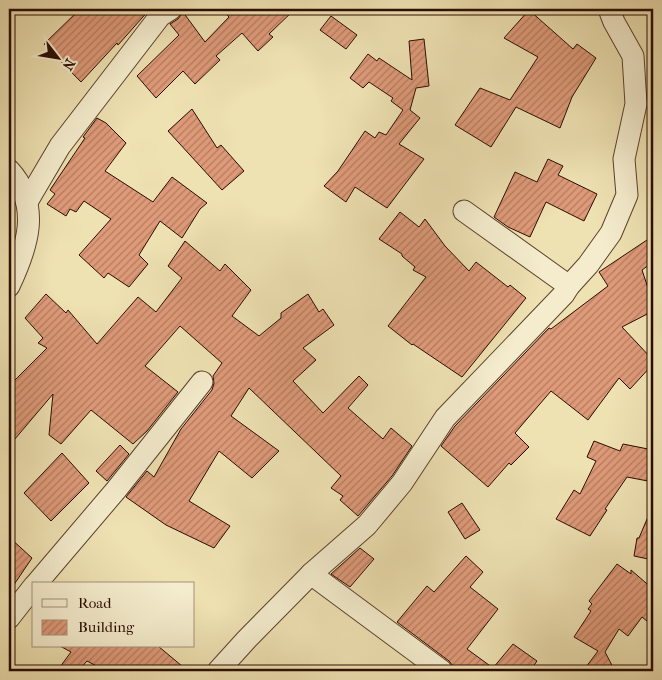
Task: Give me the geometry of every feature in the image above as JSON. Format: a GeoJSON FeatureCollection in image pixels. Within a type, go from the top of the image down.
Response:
{"type":"FeatureCollection","features":[{"type":"Feature","properties":{"kind":"street"},"geometry":{"type":"LineString","coordinates":[[27,202],[60,146],[160,16],[171,9]]}},
{"type":"Feature","properties":{"kind":"street"},"geometry":{"type":"LineString","coordinates":[[218,671],[311,574],[367,525],[402,482],[445,418],[564,294],[611,233],[627,196],[624,159],[636,104],[634,56],[614,22],[609,9]]}},
{"type":"Feature","properties":{"kind":"street"},"geometry":{"type":"LineString","coordinates":[[9,170],[16,178],[27,202],[29,230],[20,262],[9,286]]}},
{"type":"Feature","properties":{"kind":"street"},"geometry":{"type":"LineString","coordinates":[[464,211],[569,286]]}},
{"type":"Feature","properties":{"kind":"street"},"geometry":{"type":"LineString","coordinates":[[38,582],[116,490],[202,382]]}},
{"type":"Feature","properties":{"kind":"street"},"geometry":{"type":"LineString","coordinates":[[311,574],[442,671]]}},
{"type":"Feature","properties":{"kind":"street"},"geometry":{"type":"LineString","coordinates":[[9,618],[32,589]]}},
{"type":"Feature","properties":{"kind":"building"},"geometry":{"type":"Polygon","coordinates":[[[80,9],[150,9],[81,82],[44,44],[80,9]]]}},
{"type":"Feature","properties":{"kind":"building"},"geometry":{"type":"Polygon","coordinates":[[[222,9],[295,9],[269,34],[273,37],[258,51],[242,33],[216,56],[220,60],[195,84],[183,71],[156,98],[137,76],[179,35],[170,24],[178,19],[183,12],[205,42],[229,17],[222,9]]]}},
{"type":"Feature","properties":{"kind":"building"},"geometry":{"type":"Polygon","coordinates":[[[529,10],[573,49],[577,44],[596,58],[572,97],[560,128],[516,107],[491,147],[455,125],[480,88],[510,100],[538,57],[504,38],[529,10]]]}},
{"type":"Feature","properties":{"kind":"building"},"geometry":{"type":"Polygon","coordinates":[[[331,16],[357,35],[346,49],[320,30],[331,16]]]}},
{"type":"Feature","properties":{"kind":"building"},"geometry":{"type":"Polygon","coordinates":[[[424,39],[429,86],[416,88],[410,110],[420,118],[399,144],[424,159],[387,208],[355,187],[346,202],[324,186],[338,171],[365,131],[375,138],[379,132],[386,135],[403,110],[391,101],[393,98],[369,82],[363,88],[350,78],[368,54],[377,61],[379,58],[412,80],[409,41],[424,39]]]}},
{"type":"Feature","properties":{"kind":"building"},"geometry":{"type":"Polygon","coordinates":[[[192,109],[217,148],[221,145],[244,171],[222,190],[168,131],[192,109]]]}},
{"type":"Feature","properties":{"kind":"building"},"geometry":{"type":"Polygon","coordinates":[[[97,118],[106,123],[126,143],[105,171],[153,202],[172,177],[207,203],[200,209],[182,238],[160,221],[139,255],[148,264],[129,287],[108,273],[104,278],[79,255],[111,219],[84,201],[76,212],[70,209],[66,216],[47,204],[55,194],[50,190],[97,118]]]}},
{"type":"Feature","properties":{"kind":"building"},"geometry":{"type":"Polygon","coordinates":[[[548,159],[563,166],[558,175],[597,194],[584,221],[546,202],[530,237],[508,227],[494,217],[515,172],[537,182],[548,159]]]}},
{"type":"Feature","properties":{"kind":"building"},"geometry":{"type":"Polygon","coordinates":[[[400,212],[419,227],[425,219],[445,246],[469,271],[476,262],[508,287],[510,285],[526,298],[462,377],[412,345],[388,326],[426,277],[413,270],[415,267],[402,254],[379,239],[400,212]]]}},
{"type":"Feature","properties":{"kind":"building"},"geometry":{"type":"Polygon","coordinates":[[[653,236],[653,262],[642,270],[653,303],[653,311],[622,327],[653,360],[653,364],[630,389],[619,378],[588,420],[551,391],[515,433],[529,447],[511,465],[509,463],[488,487],[441,446],[455,426],[549,328],[551,329],[608,286],[599,272],[653,236]]]}},
{"type":"Feature","properties":{"kind":"building"},"geometry":{"type":"Polygon","coordinates":[[[185,241],[220,271],[225,264],[251,290],[232,316],[259,336],[281,318],[281,313],[308,294],[319,312],[323,309],[334,325],[303,348],[316,360],[293,381],[323,413],[359,376],[368,385],[348,408],[383,439],[391,428],[412,446],[392,476],[358,516],[340,500],[343,496],[331,488],[341,476],[249,388],[231,416],[279,451],[252,478],[219,451],[189,501],[230,526],[214,548],[166,525],[126,497],[147,471],[154,477],[181,429],[212,390],[213,376],[222,363],[180,326],[145,366],[178,392],[147,431],[133,444],[91,410],[61,444],[49,435],[53,394],[9,446],[9,386],[47,348],[38,343],[43,338],[25,318],[46,294],[66,313],[68,310],[97,344],[138,297],[156,312],[182,278],[168,266],[185,241]]]}},
{"type":"Feature","properties":{"kind":"building"},"geometry":{"type":"Polygon","coordinates":[[[594,441],[620,451],[623,444],[653,450],[653,482],[627,477],[605,509],[607,510],[590,536],[556,519],[574,490],[580,494],[596,461],[587,457],[594,441]]]}},
{"type":"Feature","properties":{"kind":"building"},"geometry":{"type":"Polygon","coordinates":[[[120,445],[129,454],[107,481],[96,471],[120,445]]]}},
{"type":"Feature","properties":{"kind":"building"},"geometry":{"type":"Polygon","coordinates":[[[62,453],[89,483],[51,521],[24,493],[62,453]]]}},
{"type":"Feature","properties":{"kind":"building"},"geometry":{"type":"Polygon","coordinates":[[[462,503],[480,530],[465,539],[448,512],[462,503]]]}},
{"type":"Feature","properties":{"kind":"building"},"geometry":{"type":"Polygon","coordinates":[[[653,505],[653,560],[634,556],[637,538],[639,538],[653,505]]]}},
{"type":"Feature","properties":{"kind":"building"},"geometry":{"type":"Polygon","coordinates":[[[9,537],[32,558],[9,592],[9,537]]]}},
{"type":"Feature","properties":{"kind":"building"},"geometry":{"type":"Polygon","coordinates":[[[360,548],[374,559],[350,587],[331,574],[360,548]]]}},
{"type":"Feature","properties":{"kind":"building"},"geometry":{"type":"Polygon","coordinates":[[[466,556],[483,572],[470,587],[498,609],[467,649],[493,668],[513,644],[537,661],[530,671],[457,671],[449,661],[397,622],[427,586],[434,592],[466,556]]]}},
{"type":"Feature","properties":{"kind":"building"},"geometry":{"type":"Polygon","coordinates":[[[617,564],[631,574],[631,570],[653,589],[653,626],[642,617],[628,636],[619,629],[605,652],[615,671],[583,671],[598,651],[574,637],[591,611],[588,609],[592,604],[589,601],[617,564]]]}},
{"type":"Feature","properties":{"kind":"building"},"geometry":{"type":"Polygon","coordinates":[[[64,648],[160,648],[188,671],[106,671],[87,661],[78,671],[57,671],[71,652],[64,648]]]}},
{"type":"Feature","properties":{"kind":"railway"},"geometry":{"type":"LineString","coordinates":[[648,9],[653,15]]}}]}
